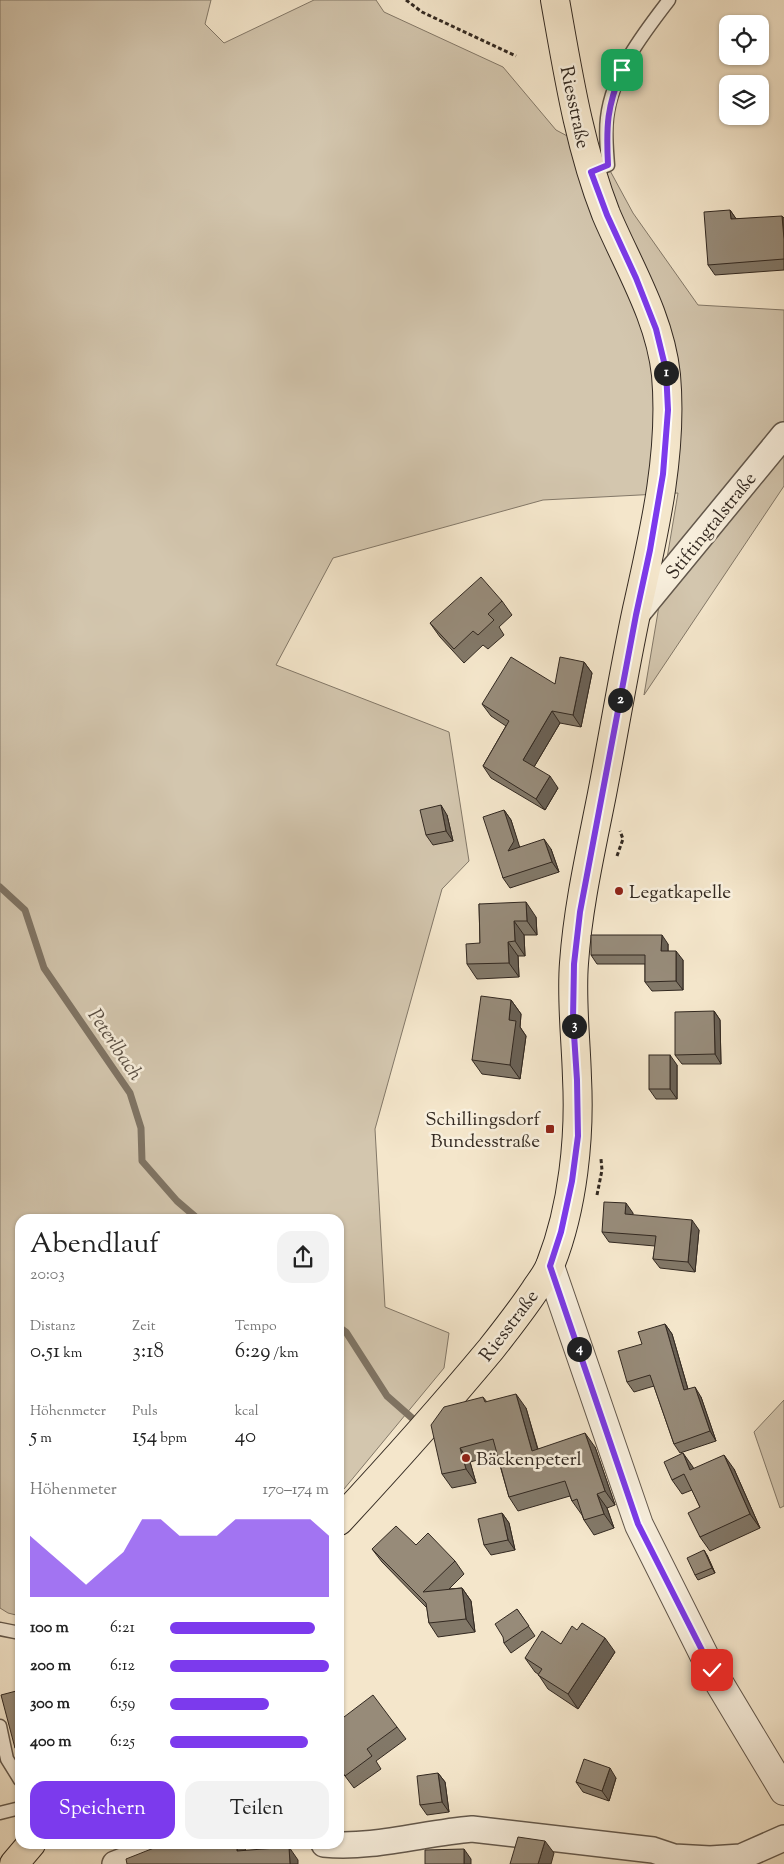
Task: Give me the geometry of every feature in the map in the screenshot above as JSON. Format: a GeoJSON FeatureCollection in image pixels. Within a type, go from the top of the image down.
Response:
{"type":"FeatureCollection","features":[{"type":"Feature","properties":{"kind":"main road","name":"Riesstraße"},"geometry":{"type":"LineString","coordinates":[[344,1513],[446,1404],[516,1318],[550,1266],[561,1232],[572,1181],[578,1136],[573,1019],[574,964],[580,912],[650,550],[663,474],[668,410],[666,370],[656,329],[636,278],[607,215],[584,151],[574,108],[555,0]]}},
{"type":"Feature","properties":{"kind":"main road"},"geometry":{"type":"LineString","coordinates":[[14,1864],[27,1849]]}},
{"type":"Feature","properties":{"kind":"street","name":"Stiftingtalstraße"},"geometry":{"type":"LineString","coordinates":[[636,615],[784,435]]}},
{"type":"Feature","properties":{"kind":"street"},"geometry":{"type":"LineString","coordinates":[[550,1266],[638,1524],[712,1670],[784,1791]]}},
{"type":"Feature","properties":{"kind":"street"},"geometry":{"type":"LineString","coordinates":[[344,1844],[362,1844],[472,1829],[653,1850],[674,1857],[710,1859],[741,1857],[784,1838]]}},
{"type":"Feature","properties":{"kind":"street"},"geometry":{"type":"LineString","coordinates":[[115,1864],[154,1849]]}},
{"type":"Feature","properties":{"kind":"lane"},"geometry":{"type":"LineString","coordinates":[[591,172],[608,165],[607,119],[612,95],[622,70],[637,43],[669,0]]}},
{"type":"Feature","properties":{"kind":"lane"},"geometry":{"type":"LineString","coordinates":[[0,1629],[15,1632]]}},
{"type":"Feature","properties":{"kind":"lane"},"geometry":{"type":"LineString","coordinates":[[0,1726],[7,1759],[15,1772]]}},
{"type":"Feature","properties":{"kind":"lane"},"geometry":{"type":"LineString","coordinates":[[0,1813],[15,1809]]}},
{"type":"Feature","properties":{"kind":"path"},"geometry":{"type":"LineString","coordinates":[[406,0],[422,12],[516,56]]}},
{"type":"Feature","properties":{"kind":"path"},"geometry":{"type":"LineString","coordinates":[[616,857],[623,840],[618,824]]}},
{"type":"Feature","properties":{"kind":"path"},"geometry":{"type":"LineString","coordinates":[[596,1197],[602,1170],[601,1156]]}},
{"type":"Feature","properties":{"kind":"shaded area"},"geometry":{"type":"Polygon","coordinates":[[[0,0],[211,0],[205,24],[224,43],[314,0],[376,0],[384,12],[503,67],[556,130],[601,154],[633,213],[698,305],[784,310],[784,486],[644,695],[678,493],[543,500],[333,558],[276,665],[449,732],[469,861],[442,889],[375,1129],[385,1307],[449,1333],[444,1368],[344,1489],[344,1214],[15,1214],[15,1615],[0,1608],[0,0]]]}},
{"type":"Feature","properties":{"kind":"shaded area"},"geometry":{"type":"Polygon","coordinates":[[[784,1400],[784,1506],[780,1508],[754,1432],[784,1400]]]}},
{"type":"Feature","properties":{"kind":"building"},"geometry":{"type":"Polygon","coordinates":[[[730,210],[731,219],[782,216],[784,259],[708,265],[704,212],[730,210]]]}},
{"type":"Feature","properties":{"kind":"building"},"geometry":{"type":"Polygon","coordinates":[[[481,577],[502,601],[488,614],[494,620],[478,635],[473,631],[454,649],[430,623],[481,577]]]}},
{"type":"Feature","properties":{"kind":"building"},"geometry":{"type":"Polygon","coordinates":[[[511,657],[555,684],[560,657],[584,662],[573,715],[552,711],[523,760],[550,776],[536,799],[483,766],[509,721],[482,704],[511,657]]]}},
{"type":"Feature","properties":{"kind":"building"},"geometry":{"type":"Polygon","coordinates":[[[441,805],[446,831],[426,835],[420,810],[441,805]]]}},
{"type":"Feature","properties":{"kind":"building"},"geometry":{"type":"Polygon","coordinates":[[[504,810],[514,841],[508,851],[544,839],[552,862],[503,878],[483,817],[504,810]]]}},
{"type":"Feature","properties":{"kind":"building"},"geometry":{"type":"Polygon","coordinates":[[[526,902],[527,921],[514,921],[515,941],[508,942],[509,963],[467,964],[466,944],[480,943],[479,904],[526,902]]]}},
{"type":"Feature","properties":{"kind":"building"},"geometry":{"type":"Polygon","coordinates":[[[591,935],[662,935],[661,951],[676,951],[676,981],[645,982],[645,955],[591,955],[591,935]]]}},
{"type":"Feature","properties":{"kind":"building"},"geometry":{"type":"Polygon","coordinates":[[[481,996],[511,1000],[509,1020],[516,1021],[510,1065],[472,1060],[481,996]]]}},
{"type":"Feature","properties":{"kind":"building"},"geometry":{"type":"Polygon","coordinates":[[[714,1011],[715,1054],[675,1055],[675,1012],[714,1011]]]}},
{"type":"Feature","properties":{"kind":"building"},"geometry":{"type":"Polygon","coordinates":[[[649,1055],[670,1055],[670,1089],[649,1089],[649,1055]]]}},
{"type":"Feature","properties":{"kind":"building"},"geometry":{"type":"Polygon","coordinates":[[[604,1202],[626,1203],[625,1214],[692,1220],[688,1262],[653,1259],[656,1236],[602,1232],[604,1202]]]}},
{"type":"Feature","properties":{"kind":"building"},"geometry":{"type":"Polygon","coordinates":[[[665,1324],[684,1390],[695,1387],[710,1431],[674,1444],[650,1375],[627,1382],[618,1351],[642,1344],[638,1332],[665,1324]]]}},
{"type":"Feature","properties":{"kind":"building"},"geometry":{"type":"Polygon","coordinates":[[[516,1394],[532,1451],[585,1433],[605,1491],[597,1494],[604,1514],[584,1520],[577,1499],[572,1501],[565,1481],[509,1497],[493,1439],[460,1448],[466,1469],[442,1474],[431,1425],[444,1407],[483,1397],[485,1402],[516,1394]]]}},
{"type":"Feature","properties":{"kind":"building"},"geometry":{"type":"Polygon","coordinates":[[[683,1453],[690,1470],[724,1455],[750,1514],[700,1537],[688,1513],[700,1507],[684,1474],[672,1480],[664,1462],[683,1453]]]}},
{"type":"Feature","properties":{"kind":"building"},"geometry":{"type":"Polygon","coordinates":[[[502,1513],[508,1540],[484,1545],[478,1519],[502,1513]]]}},
{"type":"Feature","properties":{"kind":"building"},"geometry":{"type":"Polygon","coordinates":[[[396,1526],[416,1545],[428,1533],[455,1561],[423,1592],[462,1588],[466,1619],[429,1623],[426,1603],[372,1549],[396,1526]]]}},
{"type":"Feature","properties":{"kind":"building"},"geometry":{"type":"Polygon","coordinates":[[[704,1550],[712,1568],[695,1575],[687,1558],[704,1550]]]}},
{"type":"Feature","properties":{"kind":"building"},"geometry":{"type":"Polygon","coordinates":[[[517,1609],[529,1626],[504,1643],[503,1637],[495,1624],[517,1609]]]}},
{"type":"Feature","properties":{"kind":"building"},"geometry":{"type":"Polygon","coordinates":[[[582,1623],[605,1638],[568,1694],[538,1675],[542,1669],[525,1658],[542,1631],[561,1644],[572,1626],[577,1630],[582,1623]]]}},
{"type":"Feature","properties":{"kind":"building"},"geometry":{"type":"Polygon","coordinates":[[[15,1691],[15,1748],[1,1695],[15,1691]]]}},
{"type":"Feature","properties":{"kind":"building"},"geometry":{"type":"Polygon","coordinates":[[[373,1695],[397,1727],[367,1749],[372,1756],[345,1776],[344,1774],[344,1717],[373,1695]]]}},
{"type":"Feature","properties":{"kind":"building"},"geometry":{"type":"Polygon","coordinates":[[[584,1759],[610,1768],[602,1791],[576,1782],[584,1759]]]}},
{"type":"Feature","properties":{"kind":"building"},"geometry":{"type":"Polygon","coordinates":[[[438,1773],[442,1802],[420,1805],[417,1776],[438,1773]]]}},
{"type":"Feature","properties":{"kind":"building"},"geometry":{"type":"Polygon","coordinates":[[[518,1837],[545,1841],[538,1864],[510,1864],[518,1837]]]}},
{"type":"Feature","properties":{"kind":"building"},"geometry":{"type":"Polygon","coordinates":[[[151,1849],[237,1849],[237,1851],[289,1849],[290,1864],[127,1864],[126,1859],[151,1849]]]}},
{"type":"Feature","properties":{"kind":"building"},"geometry":{"type":"Polygon","coordinates":[[[464,1849],[464,1864],[425,1864],[425,1850],[464,1849]]]}},
{"type":"Feature","properties":{"kind":"waterway","name":"Peterlbach"},"geometry":{"type":"LineString","coordinates":[[0,887],[25,910],[44,968],[130,1093],[141,1128],[142,1161],[177,1201],[192,1214]]}},
{"type":"Feature","properties":{"kind":"waterway","name":"Peterlbach"},"geometry":{"type":"LineString","coordinates":[[344,1331],[387,1396],[412,1418]]}},
{"type":"Feature","properties":{"kind":"place","name":"Legatkapelle"},"geometry":{"type":"Point","coordinates":[619,891]}},
{"type":"Feature","properties":{"kind":"place","name":"Schillingsdorf Bundesstraße"},"geometry":{"type":"Point","coordinates":[550,1129]}},
{"type":"Feature","properties":{"kind":"place","name":"Bäckenpeterl"},"geometry":{"type":"Point","coordinates":[466,1458]}},
{"type":"Feature","properties":{"kind":"route"},"geometry":{"type":"LineString","coordinates":[[622,70],[612,95],[607,119],[608,165],[591,172],[607,215],[636,278],[656,329],[666,370],[668,410],[663,474],[650,550],[580,912],[574,964],[573,1019],[578,1136],[572,1181],[561,1232],[550,1266],[638,1524],[712,1670]]}}]}
